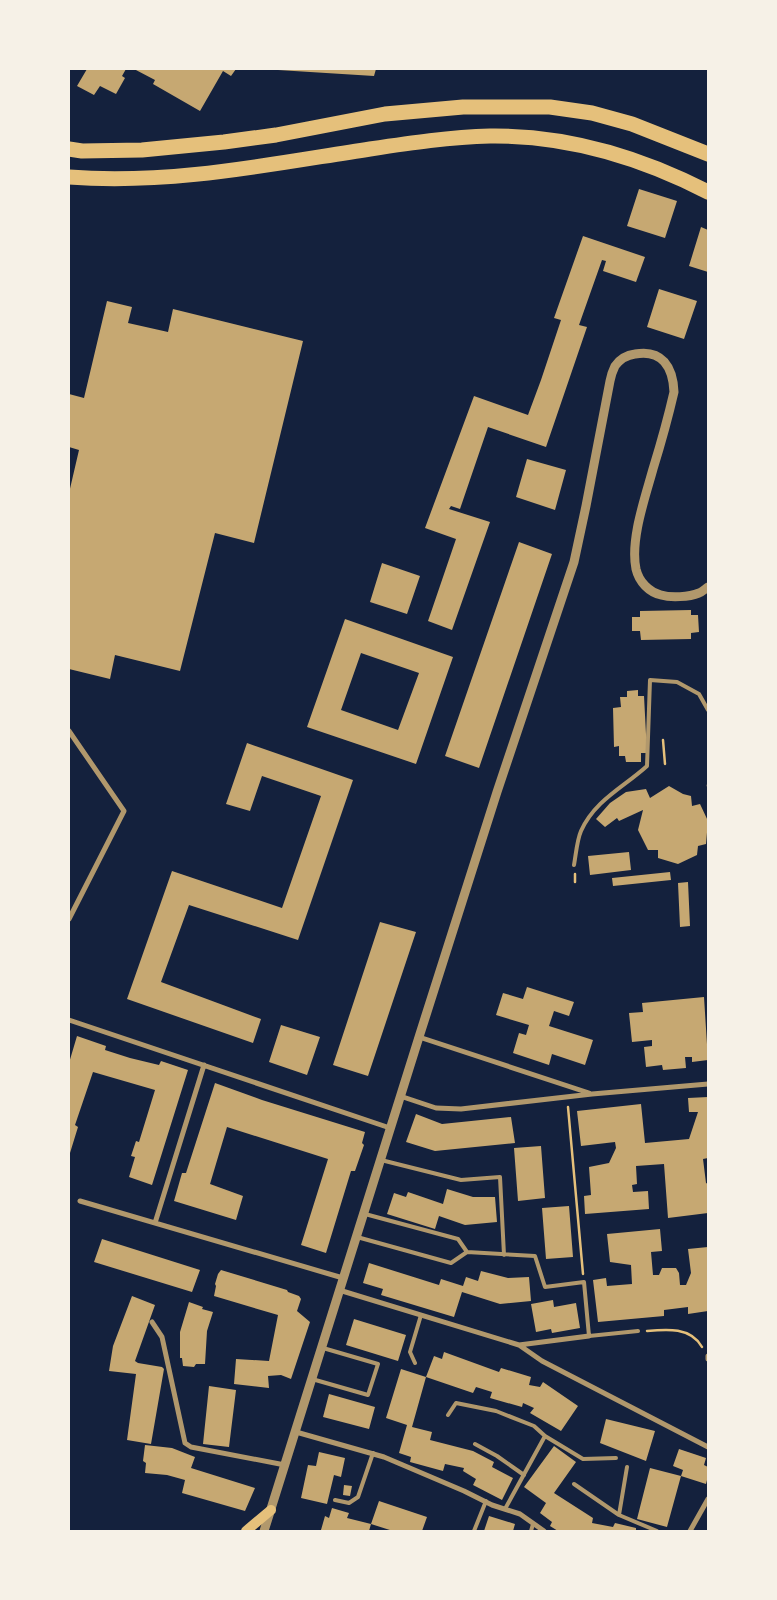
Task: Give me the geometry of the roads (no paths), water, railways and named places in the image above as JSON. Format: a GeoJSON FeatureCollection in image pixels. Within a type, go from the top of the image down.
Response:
{"type":"FeatureCollection","features":[{"type":"Feature","properties":{"kind":"highway"},"geometry":{"type":"LineString","coordinates":[[69,149],[82,151],[142,150],[276,135],[385,114],[463,107],[541,107],[592,113],[632,124],[708,154]]}},
{"type":"Feature","properties":{"kind":"highway"},"geometry":{"type":"LineString","coordinates":[[69,177],[136,178],[183,176],[424,141],[492,136],[554,140],[598,149],[658,168],[708,192]]}},
{"type":"Feature","properties":{"kind":"main road"},"geometry":{"type":"LineString","coordinates":[[246,1531],[271,1510]]}},
{"type":"Feature","properties":{"kind":"street"},"geometry":{"type":"LineString","coordinates":[[264,1531],[418,1037],[574,562],[610,381],[615,367],[622,358],[630,355],[647,352],[655,354],[662,359],[673,377],[674,392],[642,507],[635,545],[636,570],[639,579],[653,592],[662,596],[674,597],[698,594],[708,587]]}},
{"type":"Feature","properties":{"kind":"street"},"geometry":{"type":"LineString","coordinates":[[69,731],[124,810],[69,919]]}},
{"type":"Feature","properties":{"kind":"street"},"geometry":{"type":"LineString","coordinates":[[69,1020],[390,1128]]}},
{"type":"Feature","properties":{"kind":"street"},"geometry":{"type":"LineString","coordinates":[[418,1037],[592,1094]]}},
{"type":"Feature","properties":{"kind":"street"},"geometry":{"type":"LineString","coordinates":[[155,1223],[204,1065]]}},
{"type":"Feature","properties":{"kind":"street"},"geometry":{"type":"LineString","coordinates":[[400,1096],[436,1108],[461,1109],[592,1094],[708,1084]]}},
{"type":"Feature","properties":{"kind":"street"},"geometry":{"type":"LineString","coordinates":[[80,1201],[343,1278]]}},
{"type":"Feature","properties":{"kind":"street"},"geometry":{"type":"LineString","coordinates":[[339,1290],[519,1345],[542,1361],[708,1447]]}},
{"type":"Feature","properties":{"kind":"street"},"geometry":{"type":"LineString","coordinates":[[152,1322],[162,1337],[185,1443],[191,1447],[285,1465]]}},
{"type":"Feature","properties":{"kind":"street"},"geometry":{"type":"LineString","coordinates":[[519,1345],[589,1336]]}},
{"type":"Feature","properties":{"kind":"street"},"geometry":{"type":"LineString","coordinates":[[296,1432],[384,1457],[486,1502],[520,1514],[544,1531]]}},
{"type":"Feature","properties":{"kind":"street"},"geometry":{"type":"LineString","coordinates":[[690,1531],[708,1499]]}},
{"type":"Feature","properties":{"kind":"lane"},"geometry":{"type":"LineString","coordinates":[[574,865],[580,832],[592,813],[611,792],[634,778],[647,766],[650,680],[677,682],[699,694],[708,710]]}},
{"type":"Feature","properties":{"kind":"lane"},"geometry":{"type":"LineString","coordinates":[[380,1160],[461,1180],[500,1177],[504,1255]]}},
{"type":"Feature","properties":{"kind":"lane"},"geometry":{"type":"LineString","coordinates":[[363,1213],[458,1239],[467,1252]]}},
{"type":"Feature","properties":{"kind":"lane"},"geometry":{"type":"LineString","coordinates":[[356,1236],[451,1262],[467,1252],[535,1256],[545,1287],[584,1282],[589,1336],[638,1331]]}},
{"type":"Feature","properties":{"kind":"lane"},"geometry":{"type":"LineString","coordinates":[[415,1363],[410,1352],[421,1315]]}},
{"type":"Feature","properties":{"kind":"lane"},"geometry":{"type":"LineString","coordinates":[[312,1379],[368,1395],[378,1364],[322,1348]]}},
{"type":"Feature","properties":{"kind":"lane"},"geometry":{"type":"LineString","coordinates":[[448,1415],[456,1403],[496,1411],[534,1426],[545,1436],[583,1459],[616,1458]]}},
{"type":"Feature","properties":{"kind":"lane"},"geometry":{"type":"LineString","coordinates":[[505,1509],[545,1436]]}},
{"type":"Feature","properties":{"kind":"lane"},"geometry":{"type":"LineString","coordinates":[[475,1444],[497,1456],[524,1475]]}},
{"type":"Feature","properties":{"kind":"lane"},"geometry":{"type":"LineString","coordinates":[[335,1500],[349,1503],[358,1497],[373,1453]]}},
{"type":"Feature","properties":{"kind":"lane"},"geometry":{"type":"LineString","coordinates":[[619,1515],[627,1467]]}},
{"type":"Feature","properties":{"kind":"lane"},"geometry":{"type":"LineString","coordinates":[[574,1484],[619,1515],[657,1531]]}},
{"type":"Feature","properties":{"kind":"lane"},"geometry":{"type":"LineString","coordinates":[[474,1531],[486,1502]]}},
{"type":"Feature","properties":{"kind":"lane"},"geometry":{"type":"LineString","coordinates":[[532,1531],[534,1524]]}}]}
